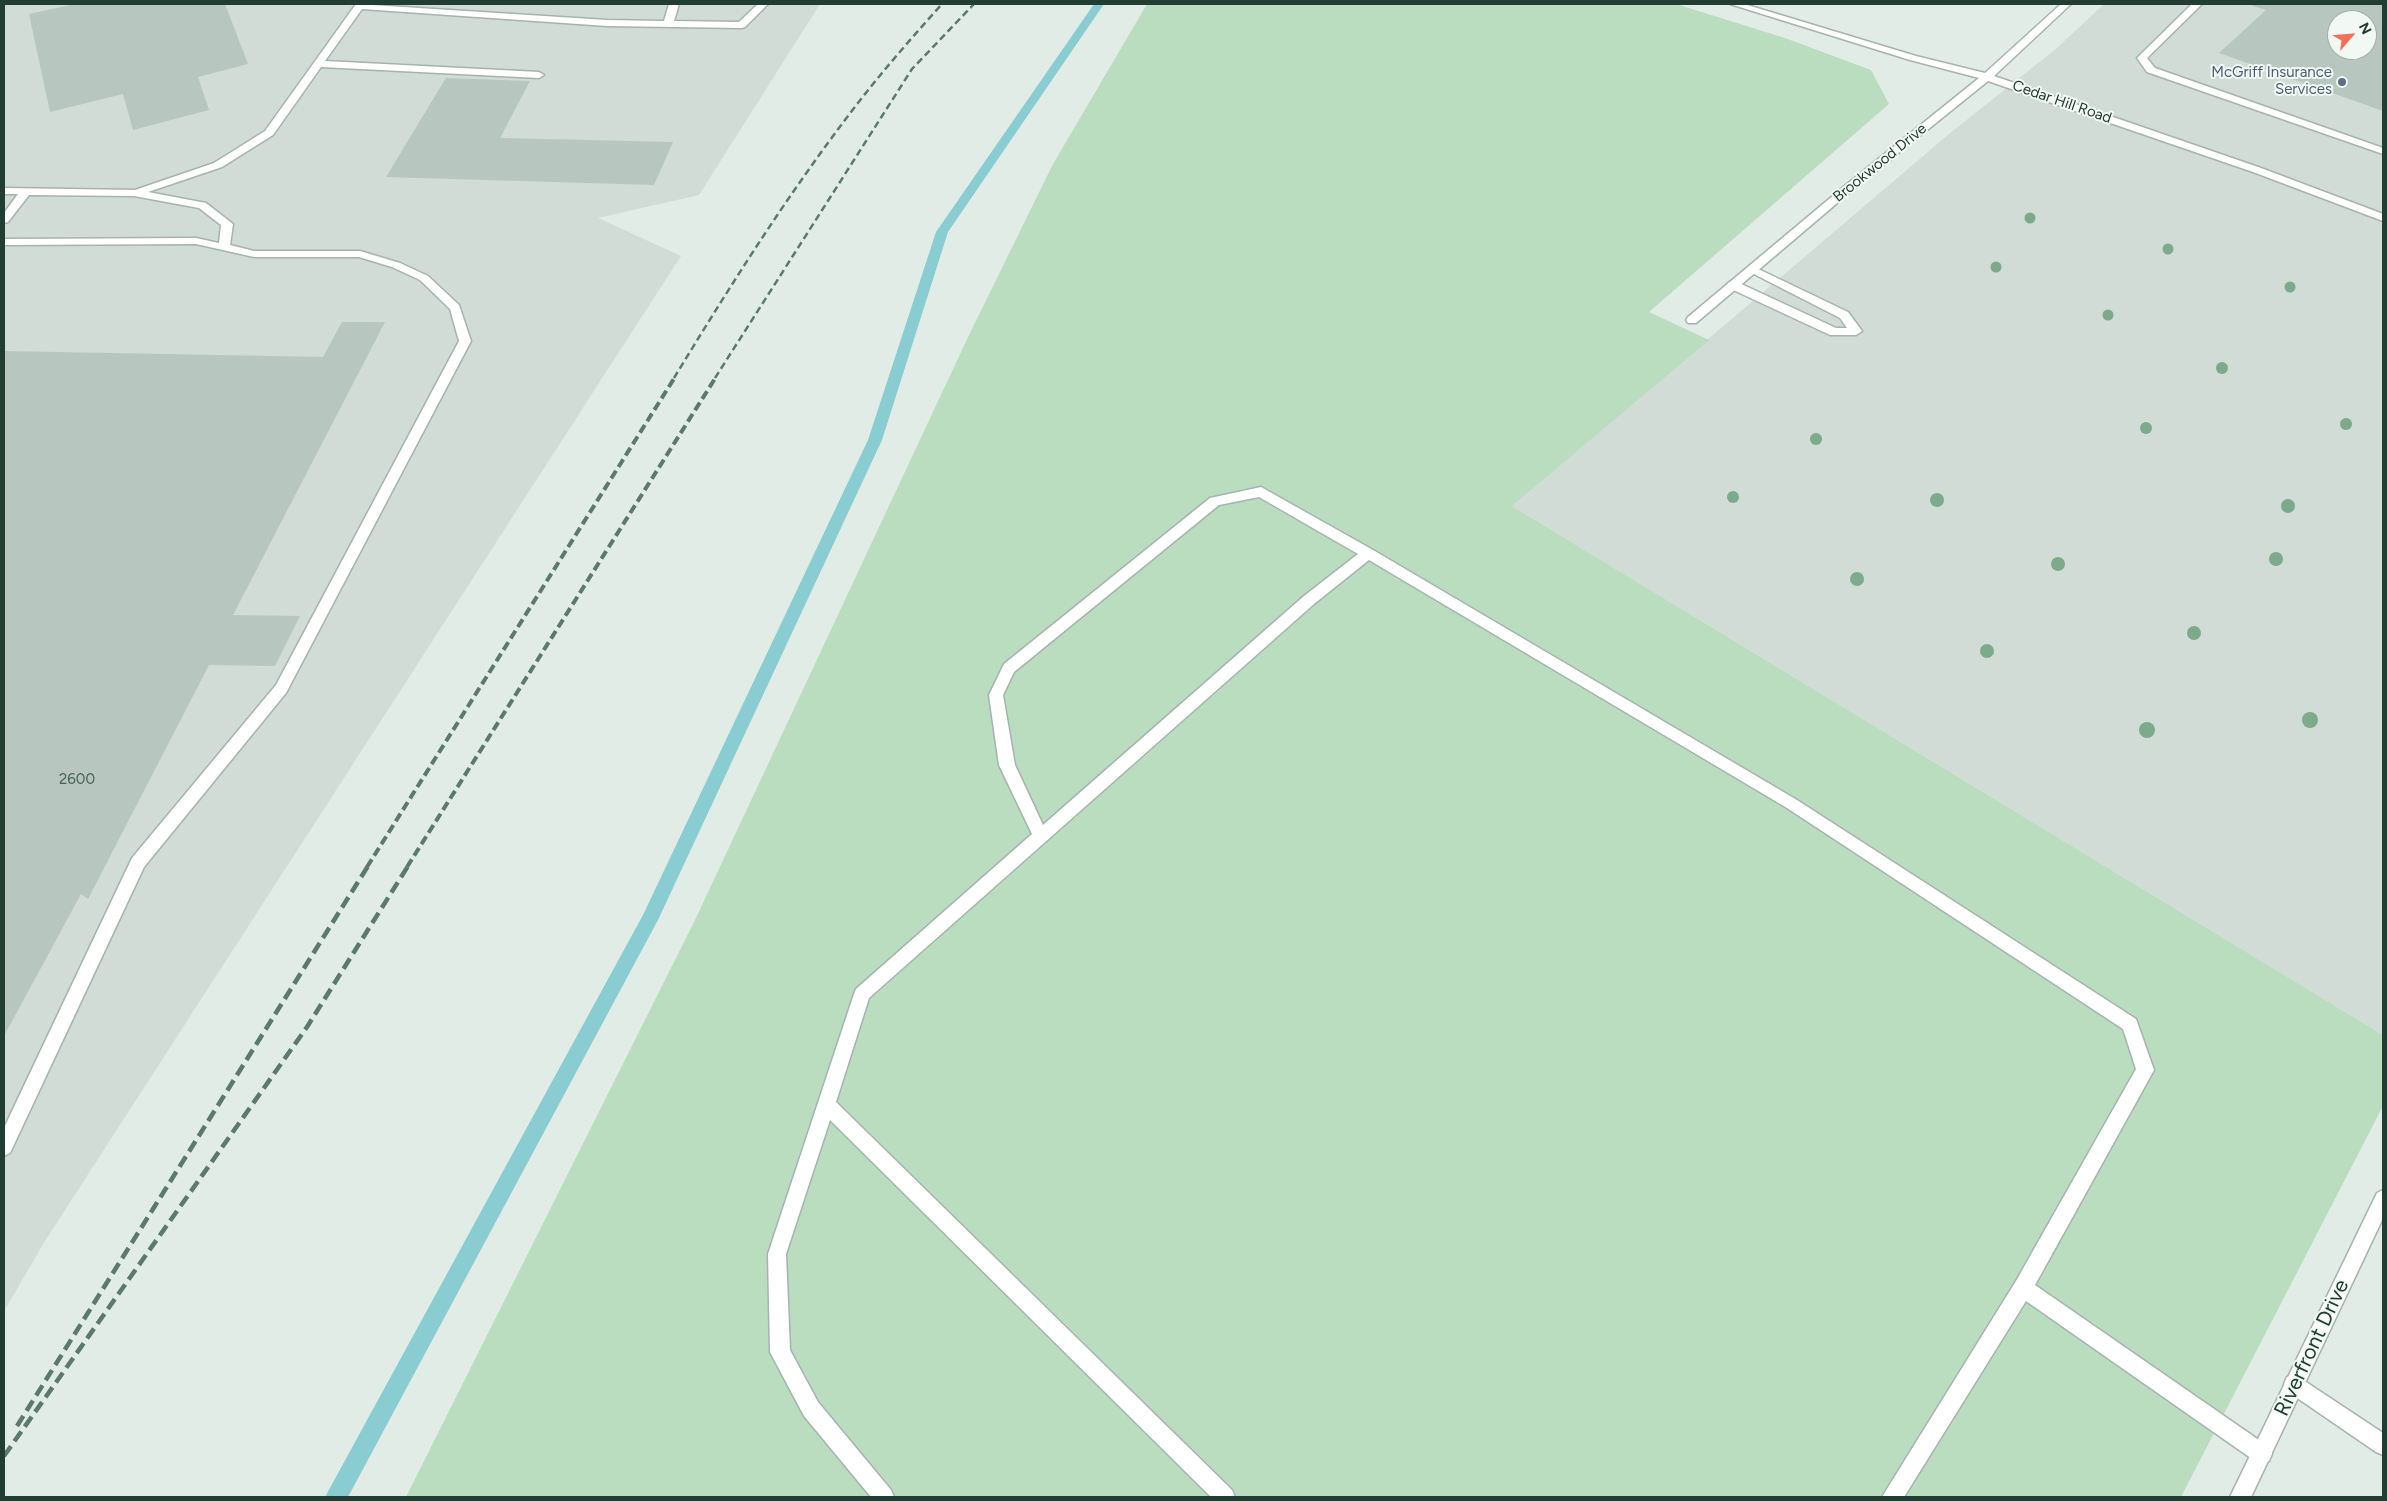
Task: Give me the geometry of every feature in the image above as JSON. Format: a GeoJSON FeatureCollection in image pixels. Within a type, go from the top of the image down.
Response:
{"type":"FeatureCollection","features":[{"type":"Feature","properties":{"kind":"street"},"geometry":{"type":"LineString","coordinates":[[668,25],[674,4]]}},
{"type":"Feature","properties":{"kind":"street"},"geometry":{"type":"LineString","coordinates":[[136,193],[218,165],[269,133],[361,5],[668,25],[742,25],[763,4]]}},
{"type":"Feature","properties":{"kind":"street","name":"Cedar Hill Road"},"geometry":{"type":"LineString","coordinates":[[1735,4],[1913,58],[1987,76],[2257,170],[2383,218]]}},
{"type":"Feature","properties":{"kind":"street","name":"Brookwood Drive"},"geometry":{"type":"LineString","coordinates":[[1692,320],[1987,76],[2066,4]]}},
{"type":"Feature","properties":{"kind":"street"},"geometry":{"type":"LineString","coordinates":[[2197,4],[2142,58],[2151,70],[2383,151]]}},
{"type":"Feature","properties":{"kind":"street"},"geometry":{"type":"LineString","coordinates":[[318,64],[539,75]]}},
{"type":"Feature","properties":{"kind":"street"},"geometry":{"type":"LineString","coordinates":[[4,220],[27,190]]}},
{"type":"Feature","properties":{"kind":"street"},"geometry":{"type":"LineString","coordinates":[[4,191],[136,193],[202,205],[227,224],[224,247]]}},
{"type":"Feature","properties":{"kind":"street"},"geometry":{"type":"LineString","coordinates":[[4,242],[196,241],[254,254],[360,254],[396,265],[424,278],[455,308],[465,341],[282,690],[138,863],[4,1147]]}},
{"type":"Feature","properties":{"kind":"street"},"geometry":{"type":"LineString","coordinates":[[1733,285],[1834,332],[1856,331],[1844,315],[1752,269]]}},
{"type":"Feature","properties":{"kind":"street"},"geometry":{"type":"LineString","coordinates":[[1041,836],[1007,765],[996,695],[1010,668],[1215,501],[1262,492],[1792,804],[2130,1024],[2145,1070],[2023,1288],[1892,1497]]}},
{"type":"Feature","properties":{"kind":"street"},"geometry":{"type":"LineString","coordinates":[[884,1497],[811,1409],[780,1352],[777,1254],[862,994],[1309,600],[1368,553]]}},
{"type":"Feature","properties":{"kind":"street"},"geometry":{"type":"LineString","coordinates":[[826,1104],[1225,1497]]}},
{"type":"Feature","properties":{"kind":"street","name":"Riverfront Drive"},"geometry":{"type":"LineString","coordinates":[[2240,1497],[2383,1199]]}},
{"type":"Feature","properties":{"kind":"street"},"geometry":{"type":"LineString","coordinates":[[2023,1288],[2262,1454]]}},
{"type":"Feature","properties":{"kind":"street"},"geometry":{"type":"LineString","coordinates":[[2294,1384],[2383,1445]]}},
{"type":"Feature","properties":{"kind":"shaded area"},"geometry":{"type":"Polygon","coordinates":[[[4,4],[820,4],[699,195],[598,218],[681,256],[45,1241],[4,1311],[4,4]]]}},
{"type":"Feature","properties":{"kind":"shaded area"},"geometry":{"type":"Polygon","coordinates":[[[2104,4],[2383,4],[2383,1035],[1512,506],[1949,134],[2057,48],[2104,4]]]}},
{"type":"Feature","properties":{"kind":"green space"},"geometry":{"type":"Polygon","coordinates":[[[1147,4],[1676,4],[1785,38],[1871,70],[1889,104],[1649,312],[1709,340],[1512,506],[2383,1035],[2383,1106],[2181,1497],[406,1497],[695,920],[969,335],[1053,164],[1147,4]]]}},
{"type":"Feature","properties":{"kind":"building"},"geometry":{"type":"Polygon","coordinates":[[[75,4],[225,4],[248,64],[198,77],[209,110],[133,130],[123,94],[50,112],[29,14],[75,4]]]}},
{"type":"Feature","properties":{"kind":"building","name":"McGriff Insurance Services"},"geometry":{"type":"Polygon","coordinates":[[[2247,4],[2383,4],[2383,111],[2219,53],[2266,10],[2247,4]]]}},
{"type":"Feature","properties":{"kind":"building"},"geometry":{"type":"Polygon","coordinates":[[[446,78],[530,81],[500,138],[673,142],[654,185],[386,177],[446,78]]]}},
{"type":"Feature","properties":{"kind":"building"},"geometry":{"type":"Polygon","coordinates":[[[342,322],[385,322],[233,615],[300,616],[275,666],[209,665],[88,899],[81,894],[4,1036],[4,351],[323,357],[342,322]]]}},
{"type":"Feature","properties":{"kind":"waterway"},"geometry":{"type":"LineString","coordinates":[[336,1497],[649,920],[875,440],[942,232],[1099,4]]}},
{"type":"Feature","properties":{"kind":"railway"},"geometry":{"type":"LineString","coordinates":[[674,378],[755,249],[819,155],[878,78],[942,4]]}},
{"type":"Feature","properties":{"kind":"railway"},"geometry":{"type":"LineString","coordinates":[[715,378],[912,69],[974,4]]}},
{"type":"Feature","properties":{"kind":"railway"},"geometry":{"type":"LineString","coordinates":[[367,867],[675,377]]}},
{"type":"Feature","properties":{"kind":"railway"},"geometry":{"type":"LineString","coordinates":[[407,867],[716,377]]}},
{"type":"Feature","properties":{"kind":"railway"},"geometry":{"type":"LineString","coordinates":[[17,1426],[368,866]]}},
{"type":"Feature","properties":{"kind":"railway"},"geometry":{"type":"LineString","coordinates":[[4,1456],[307,1027],[408,866]]}},
{"type":"Feature","properties":{"kind":"place","name":"McGriff Insurance Services"},"geometry":{"type":"Point","coordinates":[2342,82]}}]}
